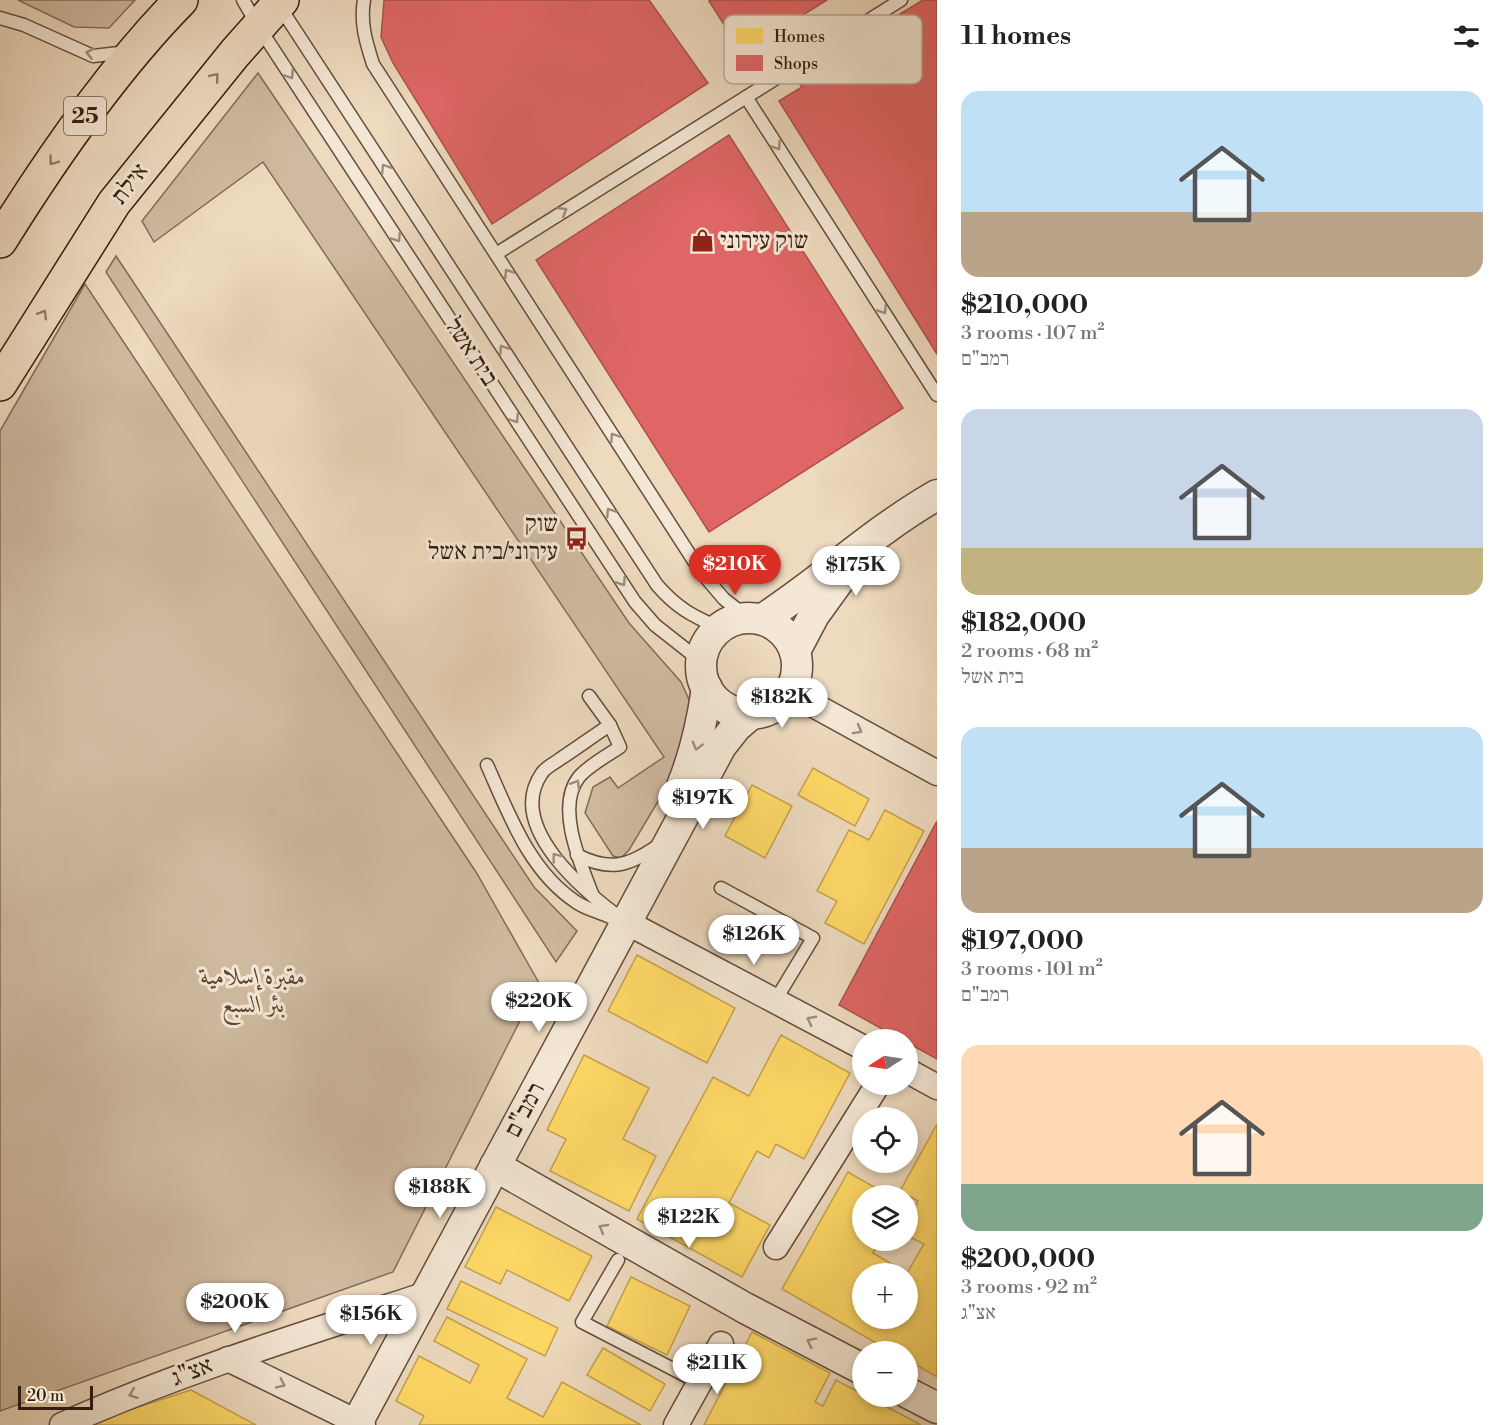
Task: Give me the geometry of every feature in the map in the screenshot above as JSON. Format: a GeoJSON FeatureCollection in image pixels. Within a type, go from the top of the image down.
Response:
{"type":"FeatureCollection","features":[{"type":"Feature","properties":{"kind":"highway","name":"25"},"geometry":{"type":"LineString","coordinates":[[0,241],[31,191],[144,39],[181,0]]}},
{"type":"Feature","properties":{"kind":"highway","name":"אילת"},"geometry":{"type":"LineString","coordinates":[[4,373],[114,203],[267,6]]}},
{"type":"Feature","properties":{"kind":"street"},"geometry":{"type":"LineString","coordinates":[[755,618],[830,573],[856,549],[890,524],[937,495]]}},
{"type":"Feature","properties":{"kind":"street"},"geometry":{"type":"LineString","coordinates":[[795,651],[814,615],[848,567],[890,524]]}},
{"type":"Feature","properties":{"kind":"street"},"geometry":{"type":"LineString","coordinates":[[755,618],[777,626],[788,638],[795,651],[797,667],[794,682],[786,696],[777,705],[752,714],[725,707],[715,699],[704,675],[704,650],[710,638],[719,628],[732,620],[755,618]]}},
{"type":"Feature","properties":{"kind":"street","name":"רמב\"ם"},"geometry":{"type":"LineString","coordinates":[[626,922],[695,751],[701,729],[704,675]]}},
{"type":"Feature","properties":{"kind":"street"},"geometry":{"type":"LineString","coordinates":[[786,696],[807,702],[937,773]]}},
{"type":"Feature","properties":{"kind":"street","name":"רמב\"ם"},"geometry":{"type":"LineString","coordinates":[[359,1424],[721,746],[736,727],[752,714]]}},
{"type":"Feature","properties":{"kind":"street"},"geometry":{"type":"LineString","coordinates":[[626,922],[852,1042]]}},
{"type":"Feature","properties":{"kind":"street"},"geometry":{"type":"LineString","coordinates":[[918,1077],[937,1087]]}},
{"type":"Feature","properties":{"kind":"street"},"geometry":{"type":"LineString","coordinates":[[776,1247],[852,1143]]}},
{"type":"Feature","properties":{"kind":"street"},"geometry":{"type":"LineString","coordinates":[[495,1166],[745,1308],[852,1364]]}},
{"type":"Feature","properties":{"kind":"street","name":"אצ\"ג"},"geometry":{"type":"LineString","coordinates":[[62,1425],[114,1401],[228,1359],[427,1294]]}},
{"type":"Feature","properties":{"kind":"street"},"geometry":{"type":"LineString","coordinates":[[676,1425],[721,1344]]}},
{"type":"Feature","properties":{"kind":"street"},"geometry":{"type":"LineString","coordinates":[[228,1359],[359,1424]]}},
{"type":"Feature","properties":{"kind":"street"},"geometry":{"type":"LineString","coordinates":[[918,1398],[937,1408]]}},
{"type":"Feature","properties":{"kind":"lane"},"geometry":{"type":"LineString","coordinates":[[364,0],[362,11],[364,36],[374,64],[701,573],[724,599],[755,618]]}},
{"type":"Feature","properties":{"kind":"lane"},"geometry":{"type":"LineString","coordinates":[[877,15],[901,0]]}},
{"type":"Feature","properties":{"kind":"lane","name":"בית אשל"},"geometry":{"type":"LineString","coordinates":[[267,6],[657,585],[674,604],[719,628]]}},
{"type":"Feature","properties":{"kind":"lane","name":"בית אשל"},"geometry":{"type":"LineString","coordinates":[[267,6],[635,602],[704,675]]}},
{"type":"Feature","properties":{"kind":"lane"},"geometry":{"type":"LineString","coordinates":[[0,18],[24,25],[93,56],[119,53],[144,39]]}},
{"type":"Feature","properties":{"kind":"lane"},"geometry":{"type":"LineString","coordinates":[[496,254],[767,84]]}},
{"type":"Feature","properties":{"kind":"lane"},"geometry":{"type":"LineString","coordinates":[[746,97],[937,395]]}},
{"type":"Feature","properties":{"kind":"lane"},"geometry":{"type":"LineString","coordinates":[[589,696],[610,725],[620,747],[580,777],[570,795],[569,811],[577,855],[595,900]]}},
{"type":"Feature","properties":{"kind":"lane"},"geometry":{"type":"LineString","coordinates":[[610,725],[543,771],[535,786],[531,808],[542,839],[577,883],[595,900],[626,922]]}},
{"type":"Feature","properties":{"kind":"lane"},"geometry":{"type":"LineString","coordinates":[[487,765],[530,855],[552,882],[577,902],[626,922]]}},
{"type":"Feature","properties":{"kind":"lane"},"geometry":{"type":"LineString","coordinates":[[577,855],[601,865],[613,866],[628,863],[656,848]]}},
{"type":"Feature","properties":{"kind":"lane"},"geometry":{"type":"LineString","coordinates":[[721,888],[813,938],[775,1001]]}},
{"type":"Feature","properties":{"kind":"lane"},"geometry":{"type":"LineString","coordinates":[[618,1260],[582,1322],[700,1383]]}},
{"type":"Feature","properties":{"kind":"green space"},"geometry":{"type":"Polygon","coordinates":[[[18,0],[135,0],[109,28],[74,27],[18,0]]]}},
{"type":"Feature","properties":{"kind":"green space"},"geometry":{"type":"Polygon","coordinates":[[[258,73],[629,623],[681,682],[692,706],[681,763],[629,850],[621,858],[613,856],[585,813],[593,787],[610,777],[618,788],[664,757],[263,162],[154,242],[142,221],[258,73]]]}},
{"type":"Feature","properties":{"kind":"green space"},"geometry":{"type":"Polygon","coordinates":[[[116,256],[534,887],[577,931],[556,962],[106,272],[116,256]]]}},
{"type":"Feature","properties":{"kind":"green space","name":"مقبرة إسلامية بئر السبع"},"geometry":{"type":"Polygon","coordinates":[[[85,284],[476,872],[539,983],[393,1272],[0,1411],[0,431],[85,284]]]}},
{"type":"Feature","properties":{"kind":"building: Homes"},"geometry":{"type":"Polygon","coordinates":[[[813,768],[869,799],[855,826],[798,795],[813,768]]]}},
{"type":"Feature","properties":{"kind":"building: Homes"},"geometry":{"type":"Polygon","coordinates":[[[752,785],[792,806],[765,858],[725,836],[752,785]]]}},
{"type":"Feature","properties":{"kind":"building: Homes"},"geometry":{"type":"Polygon","coordinates":[[[885,810],[924,831],[864,944],[825,923],[837,901],[817,891],[849,830],[869,840],[885,810]]]}},
{"type":"Feature","properties":{"kind":"building: Homes"},"geometry":{"type":"Polygon","coordinates":[[[637,955],[735,1008],[707,1063],[608,1011],[637,955]]]}},
{"type":"Feature","properties":{"kind":"building: Homes"},"geometry":{"type":"Polygon","coordinates":[[[781,1035],[850,1073],[804,1159],[776,1144],[769,1158],[757,1151],[729,1203],[770,1225],[742,1277],[637,1219],[713,1077],[749,1096],[781,1035]]]}},
{"type":"Feature","properties":{"kind":"building: Homes"},"geometry":{"type":"Polygon","coordinates":[[[584,1055],[649,1088],[623,1139],[656,1156],[629,1211],[550,1171],[566,1139],[547,1130],[584,1055]]]}},
{"type":"Feature","properties":{"kind":"building: Homes"},"geometry":{"type":"Polygon","coordinates":[[[937,1124],[937,1377],[918,1366],[918,1341],[873,1341],[782,1289],[848,1172],[871,1185],[852,1185],[852,1251],[874,1251],[873,1253],[890,1263],[852,1263],[852,1329],[918,1329],[918,1263],[913,1263],[924,1244],[918,1241],[918,1185],[903,1185],[910,1173],[918,1173],[918,1158],[937,1124]]]}},
{"type":"Feature","properties":{"kind":"building: Homes"},"geometry":{"type":"Polygon","coordinates":[[[496,1207],[592,1256],[569,1301],[507,1270],[500,1284],[465,1267],[496,1207]]]}},
{"type":"Feature","properties":{"kind":"building: Homes"},"geometry":{"type":"Polygon","coordinates":[[[631,1277],[690,1306],[667,1355],[607,1326],[631,1277]]]}},
{"type":"Feature","properties":{"kind":"building: Homes"},"geometry":{"type":"Polygon","coordinates":[[[461,1281],[558,1328],[545,1356],[447,1309],[461,1281]]]}},
{"type":"Feature","properties":{"kind":"building: Homes"},"geometry":{"type":"Polygon","coordinates":[[[447,1317],[527,1359],[507,1398],[543,1417],[562,1382],[641,1425],[419,1425],[424,1416],[396,1401],[419,1356],[470,1383],[479,1365],[434,1341],[447,1317]]]}},
{"type":"Feature","properties":{"kind":"building: Homes"},"geometry":{"type":"Polygon","coordinates":[[[752,1332],[830,1373],[815,1402],[823,1406],[836,1380],[852,1389],[852,1407],[887,1407],[921,1425],[704,1425],[752,1332]]]}},
{"type":"Feature","properties":{"kind":"building: Homes"},"geometry":{"type":"Polygon","coordinates":[[[603,1348],[665,1384],[650,1411],[587,1375],[603,1348]]]}},
{"type":"Feature","properties":{"kind":"building: Homes"},"geometry":{"type":"Polygon","coordinates":[[[191,1390],[256,1425],[83,1425],[191,1390]]]}},
{"type":"Feature","properties":{"kind":"building: Shops"},"geometry":{"type":"Polygon","coordinates":[[[384,0],[649,0],[708,83],[492,224],[393,63],[381,37],[384,0]]]}},
{"type":"Feature","properties":{"kind":"building: Shops"},"geometry":{"type":"Polygon","coordinates":[[[827,0],[803,15],[724,15],[724,25],[709,1],[827,0]]]}},
{"type":"Feature","properties":{"kind":"building: Shops"},"geometry":{"type":"Polygon","coordinates":[[[923,0],[937,0],[937,354],[779,101],[802,87],[800,84],[922,84],[922,15],[898,15],[923,0]]]}},
{"type":"Feature","properties":{"kind":"building: Shops"},"geometry":{"type":"Polygon","coordinates":[[[729,135],[903,408],[709,532],[536,260],[729,135]]]}},
{"type":"Feature","properties":{"kind":"building: Shops"},"geometry":{"type":"Polygon","coordinates":[[[937,821],[937,1059],[918,1049],[918,1029],[882,1029],[839,1005],[937,821]]]}},
{"type":"Feature","properties":{"kind":"place","name":"שוק עירוני"},"geometry":{"type":"Point","coordinates":[702,241]}},
{"type":"Feature","properties":{"kind":"place","name":"שוק עירוני/בית אשל"},"geometry":{"type":"Point","coordinates":[576,538]}}]}
